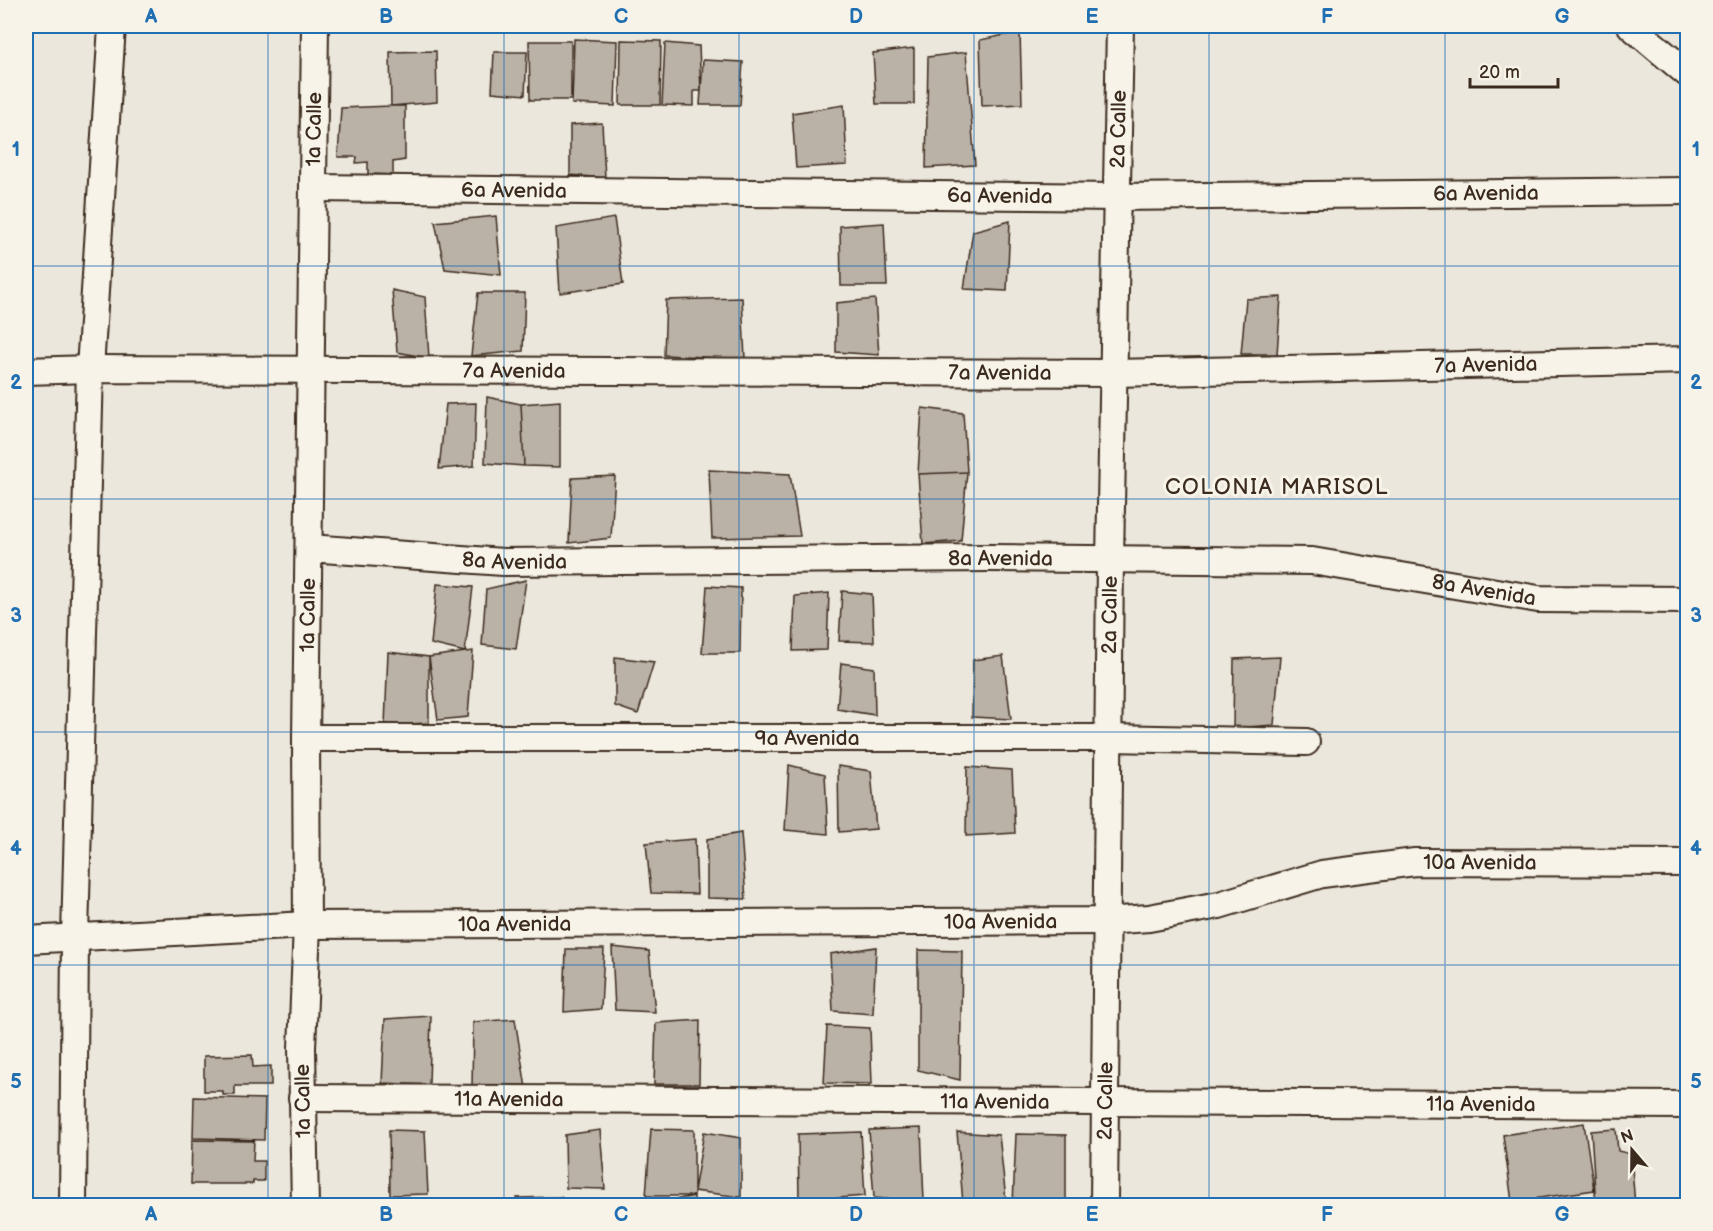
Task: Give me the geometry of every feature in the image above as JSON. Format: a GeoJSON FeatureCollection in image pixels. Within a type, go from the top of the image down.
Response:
{"type":"FeatureCollection","features":[{"type":"Feature","properties":{"kind":"street"},"geometry":{"type":"LineString","coordinates":[[73,1206],[75,936],[90,369],[112,26]]}},
{"type":"Feature","properties":{"kind":"street","name":"1a Calle"},"geometry":{"type":"LineString","coordinates":[[305,1206],[302,1098],[303,989],[307,925],[306,738],[315,26]]}},
{"type":"Feature","properties":{"kind":"street","name":"2a Calle"},"geometry":{"type":"LineString","coordinates":[[1104,1206],[1105,921],[1120,26]]}},
{"type":"Feature","properties":{"kind":"street"},"geometry":{"type":"LineString","coordinates":[[1630,26],[1688,74]]}},
{"type":"Feature","properties":{"kind":"street","name":"6a Avenida"},"geometry":{"type":"LineString","coordinates":[[313,188],[1117,197],[1688,192]]}},
{"type":"Feature","properties":{"kind":"street","name":"7a Avenida"},"geometry":{"type":"LineString","coordinates":[[26,371],[90,369],[1114,374],[1688,360]]}},
{"type":"Feature","properties":{"kind":"street","name":"8a Avenida"},"geometry":{"type":"LineString","coordinates":[[309,548],[503,562],[988,558],[1312,561],[1538,598],[1688,600]]}},
{"type":"Feature","properties":{"kind":"street","name":"9a Avenida"},"geometry":{"type":"LineString","coordinates":[[306,738],[1108,738],[1306,742]]}},
{"type":"Feature","properties":{"kind":"street","name":"10a Avenida"},"geometry":{"type":"LineString","coordinates":[[26,940],[307,925],[1105,921],[1149,918],[1219,905],[1322,874],[1415,862],[1688,863]]}},
{"type":"Feature","properties":{"kind":"street","name":"11a Avenida"},"geometry":{"type":"LineString","coordinates":[[302,1098],[1688,1105]]}},
{"type":"Feature","properties":{"kind":"building"},"geometry":{"type":"Polygon","coordinates":[[[1020,32],[1022,104],[982,106],[980,40],[1020,32]]]}},
{"type":"Feature","properties":{"kind":"building"},"geometry":{"type":"Polygon","coordinates":[[[574,39],[617,41],[615,106],[572,104],[574,39]]]}},
{"type":"Feature","properties":{"kind":"building"},"geometry":{"type":"Polygon","coordinates":[[[621,40],[661,41],[660,105],[620,105],[621,40]]]}},
{"type":"Feature","properties":{"kind":"building"},"geometry":{"type":"Polygon","coordinates":[[[529,41],[571,41],[571,100],[530,100],[529,41]]]}},
{"type":"Feature","properties":{"kind":"building"},"geometry":{"type":"Polygon","coordinates":[[[665,43],[699,46],[701,91],[694,91],[694,106],[662,105],[665,43]]]}},
{"type":"Feature","properties":{"kind":"building"},"geometry":{"type":"Polygon","coordinates":[[[914,48],[914,104],[876,104],[873,53],[914,48]]]}},
{"type":"Feature","properties":{"kind":"building"},"geometry":{"type":"Polygon","coordinates":[[[436,51],[437,102],[391,106],[390,52],[436,51]]]}},
{"type":"Feature","properties":{"kind":"building"},"geometry":{"type":"Polygon","coordinates":[[[494,52],[527,52],[525,95],[492,92],[494,52]]]}},
{"type":"Feature","properties":{"kind":"building"},"geometry":{"type":"Polygon","coordinates":[[[966,52],[975,165],[926,168],[928,57],[966,52]]]}},
{"type":"Feature","properties":{"kind":"building"},"geometry":{"type":"Polygon","coordinates":[[[703,60],[743,62],[740,105],[700,105],[703,60]]]}},
{"type":"Feature","properties":{"kind":"building"},"geometry":{"type":"Polygon","coordinates":[[[844,105],[847,165],[796,168],[792,113],[844,105]]]}},
{"type":"Feature","properties":{"kind":"building"},"geometry":{"type":"Polygon","coordinates":[[[405,106],[405,160],[393,162],[393,175],[368,174],[368,162],[356,163],[357,157],[338,157],[341,108],[405,106]]]}},
{"type":"Feature","properties":{"kind":"building"},"geometry":{"type":"Polygon","coordinates":[[[602,123],[605,178],[570,175],[570,125],[602,123]]]}},
{"type":"Feature","properties":{"kind":"building"},"geometry":{"type":"Polygon","coordinates":[[[496,216],[501,275],[445,269],[435,222],[496,216]]]}},
{"type":"Feature","properties":{"kind":"building"},"geometry":{"type":"Polygon","coordinates":[[[614,218],[623,284],[560,293],[556,228],[614,218]]]}},
{"type":"Feature","properties":{"kind":"building"},"geometry":{"type":"Polygon","coordinates":[[[1010,221],[1007,291],[964,289],[973,231],[1010,221]]]}},
{"type":"Feature","properties":{"kind":"building"},"geometry":{"type":"Polygon","coordinates":[[[884,223],[887,286],[841,286],[840,226],[884,223]]]}},
{"type":"Feature","properties":{"kind":"building"},"geometry":{"type":"Polygon","coordinates":[[[392,290],[425,297],[429,358],[397,352],[392,290]]]}},
{"type":"Feature","properties":{"kind":"building"},"geometry":{"type":"Polygon","coordinates":[[[478,293],[525,293],[523,351],[471,356],[478,293]]]}},
{"type":"Feature","properties":{"kind":"building"},"geometry":{"type":"Polygon","coordinates":[[[1281,297],[1277,354],[1241,354],[1246,299],[1281,297]]]}},
{"type":"Feature","properties":{"kind":"building"},"geometry":{"type":"Polygon","coordinates":[[[742,298],[745,359],[664,355],[666,300],[742,298]]]}},
{"type":"Feature","properties":{"kind":"building"},"geometry":{"type":"Polygon","coordinates":[[[875,299],[879,355],[836,352],[836,303],[875,299]]]}},
{"type":"Feature","properties":{"kind":"building"},"geometry":{"type":"Polygon","coordinates":[[[487,397],[521,404],[524,466],[485,463],[487,397]]]}},
{"type":"Feature","properties":{"kind":"building"},"geometry":{"type":"Polygon","coordinates":[[[560,401],[560,467],[524,466],[521,404],[560,401]]]}},
{"type":"Feature","properties":{"kind":"building"},"geometry":{"type":"Polygon","coordinates":[[[476,403],[474,466],[439,469],[446,404],[476,403]]]}},
{"type":"Feature","properties":{"kind":"building"},"geometry":{"type":"Polygon","coordinates":[[[922,408],[963,413],[967,472],[918,474],[922,408]]]}},
{"type":"Feature","properties":{"kind":"building"},"geometry":{"type":"Polygon","coordinates":[[[709,470],[790,474],[800,536],[712,538],[709,470]]]}},
{"type":"Feature","properties":{"kind":"building"},"geometry":{"type":"Polygon","coordinates":[[[967,472],[961,541],[923,544],[918,474],[967,472]]]}},
{"type":"Feature","properties":{"kind":"building"},"geometry":{"type":"Polygon","coordinates":[[[615,476],[611,538],[569,543],[572,478],[615,476]]]}},
{"type":"Feature","properties":{"kind":"building"},"geometry":{"type":"Polygon","coordinates":[[[526,580],[516,649],[482,645],[486,589],[526,580]]]}},
{"type":"Feature","properties":{"kind":"building"},"geometry":{"type":"Polygon","coordinates":[[[437,584],[473,587],[465,652],[431,644],[437,584]]]}},
{"type":"Feature","properties":{"kind":"building"},"geometry":{"type":"Polygon","coordinates":[[[707,586],[741,588],[740,653],[702,653],[707,586]]]}},
{"type":"Feature","properties":{"kind":"building"},"geometry":{"type":"Polygon","coordinates":[[[842,591],[872,594],[874,642],[839,641],[842,591]]]}},
{"type":"Feature","properties":{"kind":"building"},"geometry":{"type":"Polygon","coordinates":[[[829,593],[827,650],[793,651],[795,596],[829,593]]]}},
{"type":"Feature","properties":{"kind":"building"},"geometry":{"type":"Polygon","coordinates":[[[473,651],[468,717],[438,720],[429,657],[473,651]]]}},
{"type":"Feature","properties":{"kind":"building"},"geometry":{"type":"Polygon","coordinates":[[[388,652],[429,657],[429,723],[385,725],[388,652]]]}},
{"type":"Feature","properties":{"kind":"building"},"geometry":{"type":"Polygon","coordinates":[[[1003,656],[1011,719],[972,717],[973,660],[1003,656]]]}},
{"type":"Feature","properties":{"kind":"building"},"geometry":{"type":"Polygon","coordinates":[[[615,657],[654,662],[638,714],[615,706],[615,657]]]}},
{"type":"Feature","properties":{"kind":"building"},"geometry":{"type":"Polygon","coordinates":[[[1280,657],[1274,725],[1233,728],[1234,659],[1280,657]]]}},
{"type":"Feature","properties":{"kind":"building"},"geometry":{"type":"Polygon","coordinates":[[[841,663],[874,668],[875,715],[837,709],[841,663]]]}},
{"type":"Feature","properties":{"kind":"building"},"geometry":{"type":"Polygon","coordinates":[[[789,765],[825,774],[828,834],[785,830],[789,765]]]}},
{"type":"Feature","properties":{"kind":"building"},"geometry":{"type":"Polygon","coordinates":[[[838,766],[871,771],[876,829],[839,832],[838,766]]]}},
{"type":"Feature","properties":{"kind":"building"},"geometry":{"type":"Polygon","coordinates":[[[967,767],[1012,770],[1015,833],[966,836],[967,767]]]}},
{"type":"Feature","properties":{"kind":"building"},"geometry":{"type":"Polygon","coordinates":[[[741,833],[746,899],[707,898],[707,839],[741,833]]]}},
{"type":"Feature","properties":{"kind":"building"},"geometry":{"type":"Polygon","coordinates":[[[695,839],[697,894],[651,893],[646,843],[695,839]]]}},
{"type":"Feature","properties":{"kind":"building"},"geometry":{"type":"Polygon","coordinates":[[[612,947],[649,951],[655,1012],[615,1010],[612,947]]]}},
{"type":"Feature","properties":{"kind":"building"},"geometry":{"type":"Polygon","coordinates":[[[876,947],[873,1014],[833,1011],[830,954],[876,947]]]}},
{"type":"Feature","properties":{"kind":"building"},"geometry":{"type":"Polygon","coordinates":[[[566,949],[604,949],[601,1009],[564,1012],[566,949]]]}},
{"type":"Feature","properties":{"kind":"building"},"geometry":{"type":"Polygon","coordinates":[[[918,950],[962,951],[960,1080],[918,1070],[918,950]]]}},
{"type":"Feature","properties":{"kind":"building"},"geometry":{"type":"Polygon","coordinates":[[[431,1016],[429,1085],[382,1083],[385,1019],[431,1016]]]}},
{"type":"Feature","properties":{"kind":"building"},"geometry":{"type":"Polygon","coordinates":[[[515,1019],[526,1088],[472,1088],[473,1022],[515,1019]]]}},
{"type":"Feature","properties":{"kind":"building"},"geometry":{"type":"Polygon","coordinates":[[[700,1020],[699,1084],[654,1084],[656,1023],[700,1020]]]}},
{"type":"Feature","properties":{"kind":"building"},"geometry":{"type":"Polygon","coordinates":[[[827,1026],[870,1028],[872,1084],[824,1083],[827,1026]]]}},
{"type":"Feature","properties":{"kind":"building"},"geometry":{"type":"Polygon","coordinates":[[[252,1055],[253,1067],[271,1066],[271,1086],[235,1086],[235,1095],[223,1095],[223,1091],[204,1091],[204,1056],[252,1055]]]}},
{"type":"Feature","properties":{"kind":"building"},"geometry":{"type":"Polygon","coordinates":[[[194,1097],[265,1099],[264,1140],[193,1138],[194,1097]]]}},
{"type":"Feature","properties":{"kind":"building"},"geometry":{"type":"Polygon","coordinates":[[[1584,1123],[1594,1190],[1512,1202],[1503,1135],[1584,1123]]]}},
{"type":"Feature","properties":{"kind":"building"},"geometry":{"type":"Polygon","coordinates":[[[921,1128],[924,1202],[874,1198],[869,1130],[921,1128]]]}},
{"type":"Feature","properties":{"kind":"building"},"geometry":{"type":"Polygon","coordinates":[[[651,1129],[694,1130],[694,1196],[646,1196],[651,1129]]]}},
{"type":"Feature","properties":{"kind":"building"},"geometry":{"type":"Polygon","coordinates":[[[1616,1129],[1618,1151],[1631,1154],[1635,1206],[1596,1206],[1591,1131],[1616,1129]]]}},
{"type":"Feature","properties":{"kind":"building"},"geometry":{"type":"Polygon","coordinates":[[[389,1130],[425,1131],[428,1194],[390,1195],[389,1130]]]}},
{"type":"Feature","properties":{"kind":"building"},"geometry":{"type":"Polygon","coordinates":[[[600,1130],[605,1189],[566,1188],[565,1135],[600,1130]]]}},
{"type":"Feature","properties":{"kind":"building"},"geometry":{"type":"Polygon","coordinates":[[[704,1132],[741,1138],[741,1197],[694,1191],[704,1132]]]}},
{"type":"Feature","properties":{"kind":"building"},"geometry":{"type":"Polygon","coordinates":[[[861,1132],[865,1196],[799,1201],[798,1134],[861,1132]]]}},
{"type":"Feature","properties":{"kind":"building"},"geometry":{"type":"Polygon","coordinates":[[[957,1132],[999,1135],[1006,1200],[963,1203],[957,1132]]]}},
{"type":"Feature","properties":{"kind":"building"},"geometry":{"type":"Polygon","coordinates":[[[1016,1134],[1066,1135],[1066,1200],[1013,1204],[1016,1134]]]}},
{"type":"Feature","properties":{"kind":"building"},"geometry":{"type":"Polygon","coordinates":[[[192,1140],[254,1141],[253,1161],[264,1161],[264,1181],[253,1181],[253,1184],[191,1184],[192,1140]]]}},
{"type":"Feature","properties":{"kind":"building"},"geometry":{"type":"Polygon","coordinates":[[[694,1196],[694,1206],[659,1206],[658,1203],[694,1196]]]}},
{"type":"Feature","properties":{"kind":"building"},"geometry":{"type":"Polygon","coordinates":[[[561,1197],[560,1206],[517,1206],[516,1198],[561,1197]]]}},
{"type":"Feature","properties":{"kind":"district","name":"COLONIA MARISOL"},"geometry":{"type":"Point","coordinates":[1277,487]}}]}
